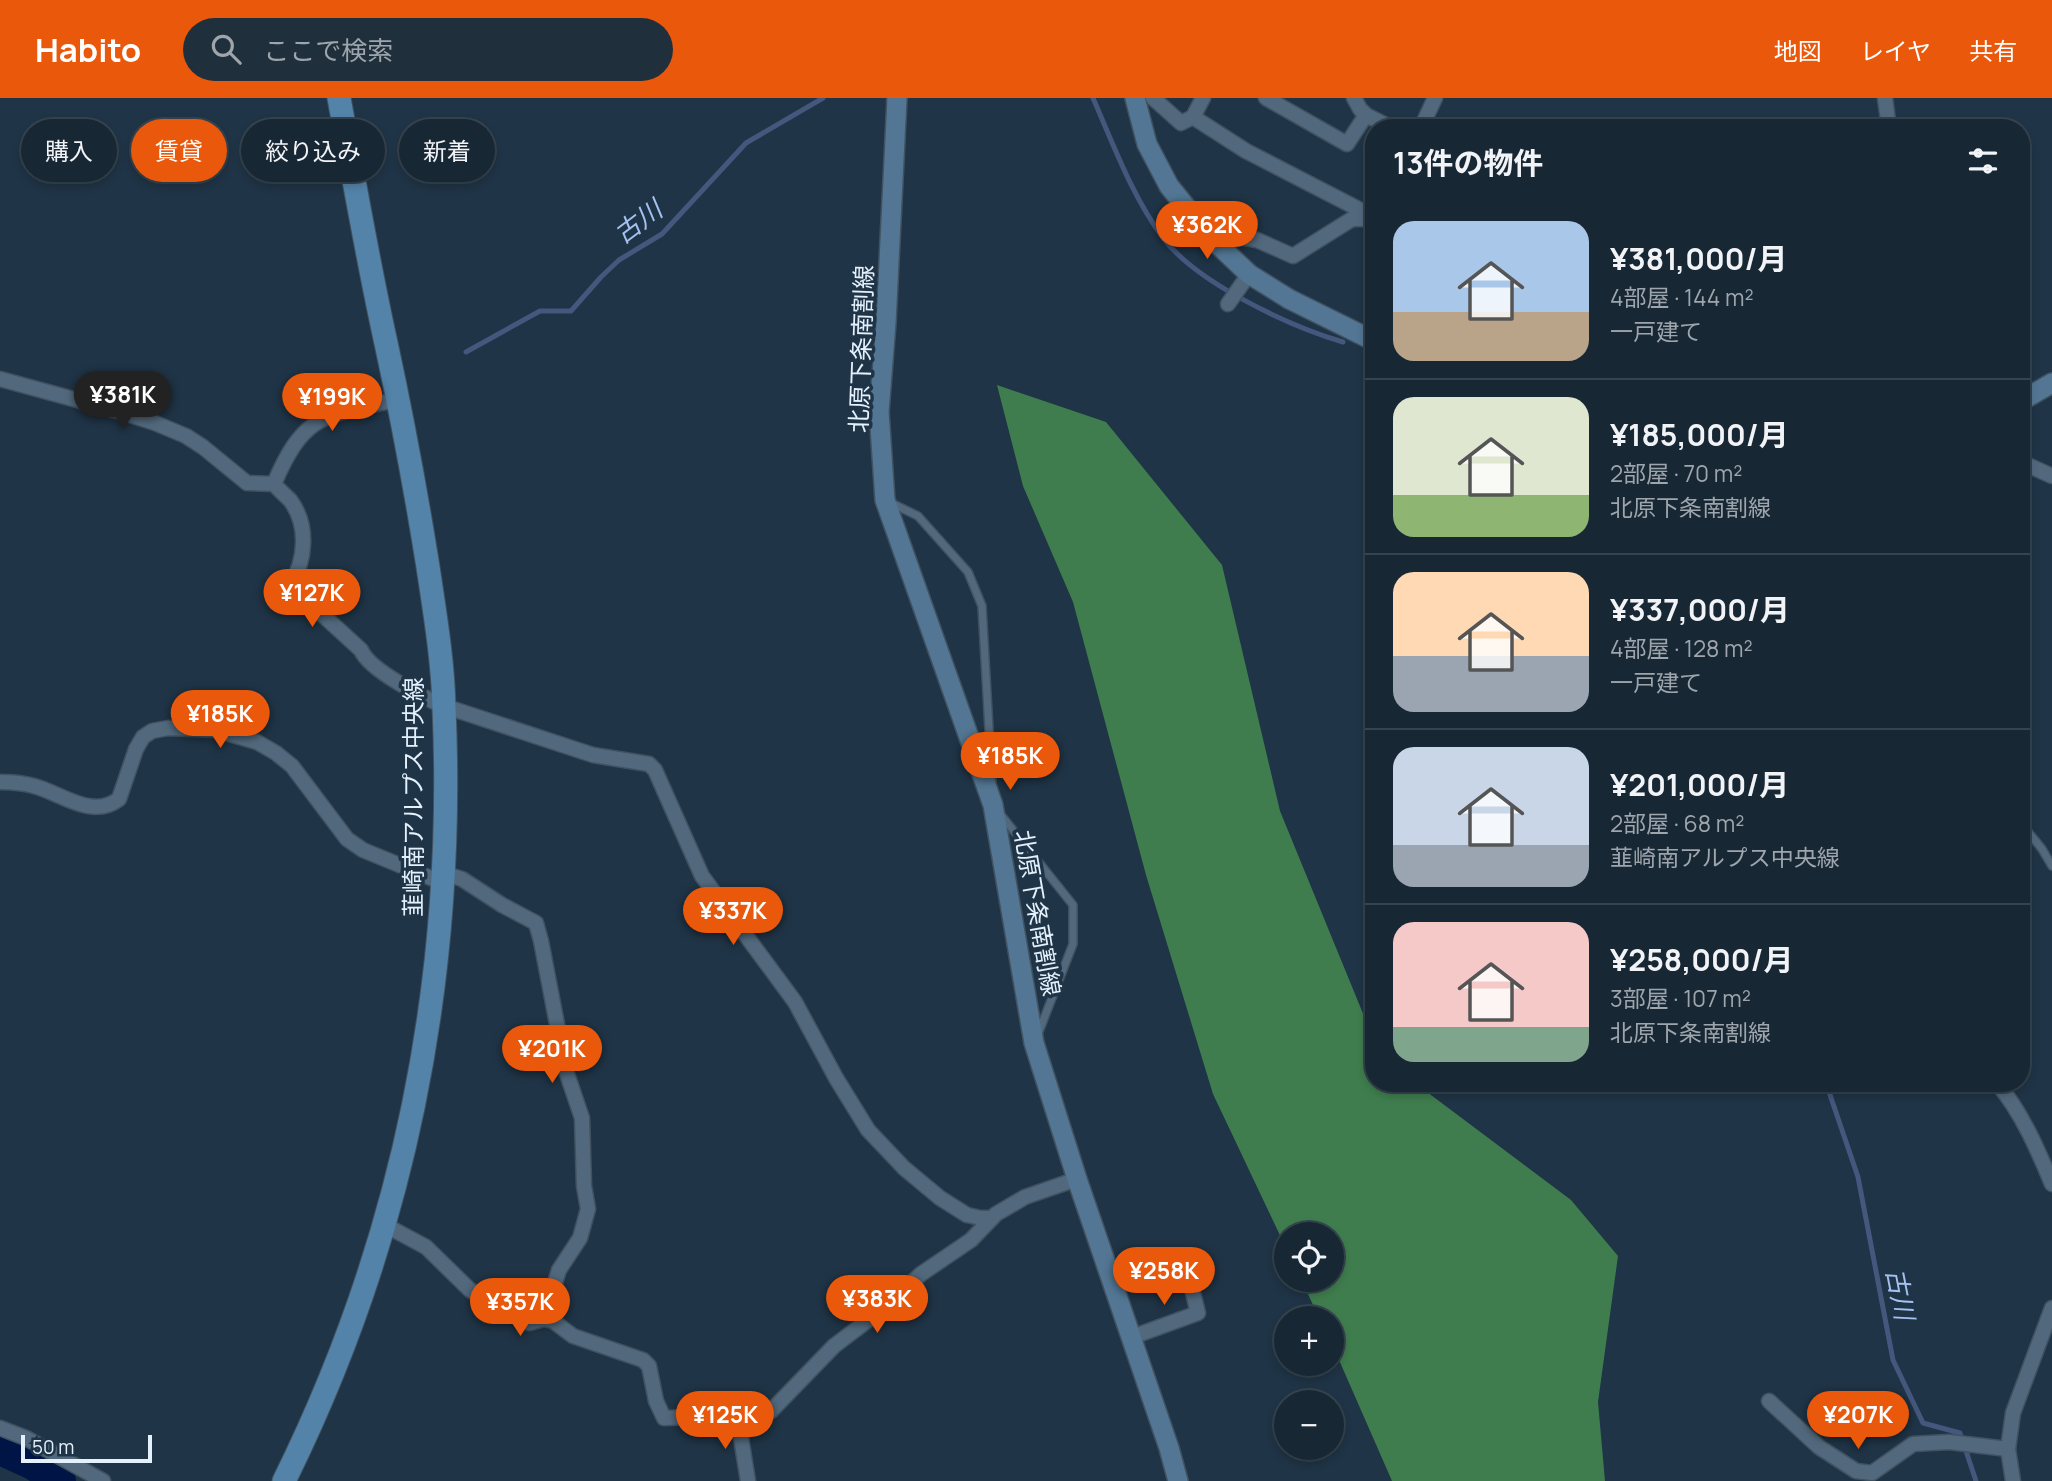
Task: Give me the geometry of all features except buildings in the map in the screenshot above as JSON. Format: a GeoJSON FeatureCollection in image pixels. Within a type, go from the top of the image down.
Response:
{"type":"FeatureCollection","features":[{"type":"Feature","properties":{"kind":"main road","name":"韮崎南アルプス中央線"},"geometry":{"type":"LineString","coordinates":[[284,1481],[311,1427],[339,1360],[385,1225],[425,1048],[439,940],[443,878],[444,706],[437,627],[398,400],[338,98]]}},
{"type":"Feature","properties":{"kind":"main road","name":"北原下条南割線"},"geometry":{"type":"LineString","coordinates":[[897,98],[888,296],[879,412],[885,500],[993,805],[1034,1043],[1178,1481]]}},
{"type":"Feature","properties":{"kind":"main road"},"geometry":{"type":"LineString","coordinates":[[1135,98],[1147,144],[1169,186],[1246,279],[1365,337]]}},
{"type":"Feature","properties":{"kind":"main road"},"geometry":{"type":"LineString","coordinates":[[2030,396],[2052,383]]}},
{"type":"Feature","properties":{"kind":"street"},"geometry":{"type":"LineString","coordinates":[[1153,98],[1181,123],[1193,117],[1203,98]]}},
{"type":"Feature","properties":{"kind":"street"},"geometry":{"type":"LineString","coordinates":[[1266,98],[1347,144],[1366,115]]}},
{"type":"Feature","properties":{"kind":"street"},"geometry":{"type":"LineString","coordinates":[[1354,98],[1360,109],[1374,119]]}},
{"type":"Feature","properties":{"kind":"street"},"geometry":{"type":"LineString","coordinates":[[1426,119],[1435,98]]}},
{"type":"Feature","properties":{"kind":"street"},"geometry":{"type":"LineString","coordinates":[[1885,98],[1888,119]]}},
{"type":"Feature","properties":{"kind":"street"},"geometry":{"type":"LineString","coordinates":[[1193,117],[1246,151],[1365,213]]}},
{"type":"Feature","properties":{"kind":"street"},"geometry":{"type":"LineString","coordinates":[[1211,238],[1257,240],[1293,256],[1352,219],[1365,218]]}},
{"type":"Feature","properties":{"kind":"street"},"geometry":{"type":"LineString","coordinates":[[1228,304],[1246,279]]}},
{"type":"Feature","properties":{"kind":"street"},"geometry":{"type":"LineString","coordinates":[[0,379],[155,423],[186,436],[203,447],[247,483],[274,484],[291,501],[300,519],[304,543],[299,573],[290,586],[361,650],[364,657],[425,699],[593,755],[649,764],[655,770],[702,876],[795,1002],[868,1130],[904,1168],[940,1198],[967,1215],[992,1218]]}},
{"type":"Feature","properties":{"kind":"street"},"geometry":{"type":"LineString","coordinates":[[274,484],[291,448],[313,424],[327,416],[398,400]]}},
{"type":"Feature","properties":{"kind":"street"},"geometry":{"type":"LineString","coordinates":[[2030,466],[2052,476]]}},
{"type":"Feature","properties":{"kind":"street"},"geometry":{"type":"LineString","coordinates":[[0,782],[34,786],[87,807],[101,807],[119,799],[136,749],[143,737],[152,731],[168,728],[216,730],[257,742],[292,766],[347,839],[363,850],[443,878],[462,879],[536,923],[566,1071],[582,1118],[587,1209],[580,1238],[559,1270],[554,1286],[553,1321]]}},
{"type":"Feature","properties":{"kind":"street"},"geometry":{"type":"LineString","coordinates":[[2004,1092],[2033,1139],[2052,1184]]}},
{"type":"Feature","properties":{"kind":"street"},"geometry":{"type":"LineString","coordinates":[[385,1225],[426,1247],[470,1290],[529,1323],[544,1319],[553,1321],[573,1336],[643,1360],[649,1366],[656,1401],[664,1418],[694,1417],[744,1423],[771,1411],[834,1346],[888,1305],[921,1274],[971,1240],[992,1218],[1025,1197],[1077,1179]]}},
{"type":"Feature","properties":{"kind":"street"},"geometry":{"type":"LineString","coordinates":[[1132,1337],[1198,1313],[1188,1273]]}},
{"type":"Feature","properties":{"kind":"street"},"geometry":{"type":"LineString","coordinates":[[2013,1481],[2008,1449],[2013,1413],[2052,1308]]}},
{"type":"Feature","properties":{"kind":"street"},"geometry":{"type":"LineString","coordinates":[[1769,1401],[1819,1447],[1856,1471],[1872,1472],[1913,1444],[1949,1442],[2008,1449]]}},
{"type":"Feature","properties":{"kind":"street"},"geometry":{"type":"LineString","coordinates":[[744,1423],[741,1438],[748,1481]]}},
{"type":"Feature","properties":{"kind":"street"},"geometry":{"type":"LineString","coordinates":[[0,1428],[26,1438],[103,1481]]}},
{"type":"Feature","properties":{"kind":"lane"},"geometry":{"type":"LineString","coordinates":[[885,500],[918,516],[968,572],[982,606],[993,805],[1073,905],[1073,944],[1034,1043]]}},
{"type":"Feature","properties":{"kind":"lane"},"geometry":{"type":"LineString","coordinates":[[2030,834],[2052,866]]}},
{"type":"Feature","properties":{"kind":"green space"},"geometry":{"type":"Polygon","coordinates":[[[997,385],[1106,422],[1222,565],[1280,811],[1365,1017],[1365,1092],[1427,1092],[1571,1200],[1618,1256],[1598,1402],[1605,1481],[1392,1481],[1344,1371],[1344,1306],[1313,1306],[1307,1292],[1344,1292],[1344,1222],[1274,1223],[1213,1094],[1146,875],[1073,602],[1023,486],[997,385]]]}},
{"type":"Feature","properties":{"kind":"waterway","name":"古川"},"geometry":{"type":"LineString","coordinates":[[466,352],[540,311],[571,311],[619,260],[662,234],[746,143],[823,98]]}},
{"type":"Feature","properties":{"kind":"waterway","name":"古川"},"geometry":{"type":"LineString","coordinates":[[1093,98],[1142,205],[1163,238],[1178,255],[1246,301],[1297,325],[1343,342]]}},
{"type":"Feature","properties":{"kind":"waterway","name":"古川"},"geometry":{"type":"LineString","coordinates":[[1829,1092],[1858,1177],[1893,1360],[1923,1423],[1960,1433],[1976,1481]]}},
{"type":"Feature","properties":{"kind":"waterway"},"geometry":{"type":"LineString","coordinates":[[0,1449],[33,1464],[60,1481]]}}]}
